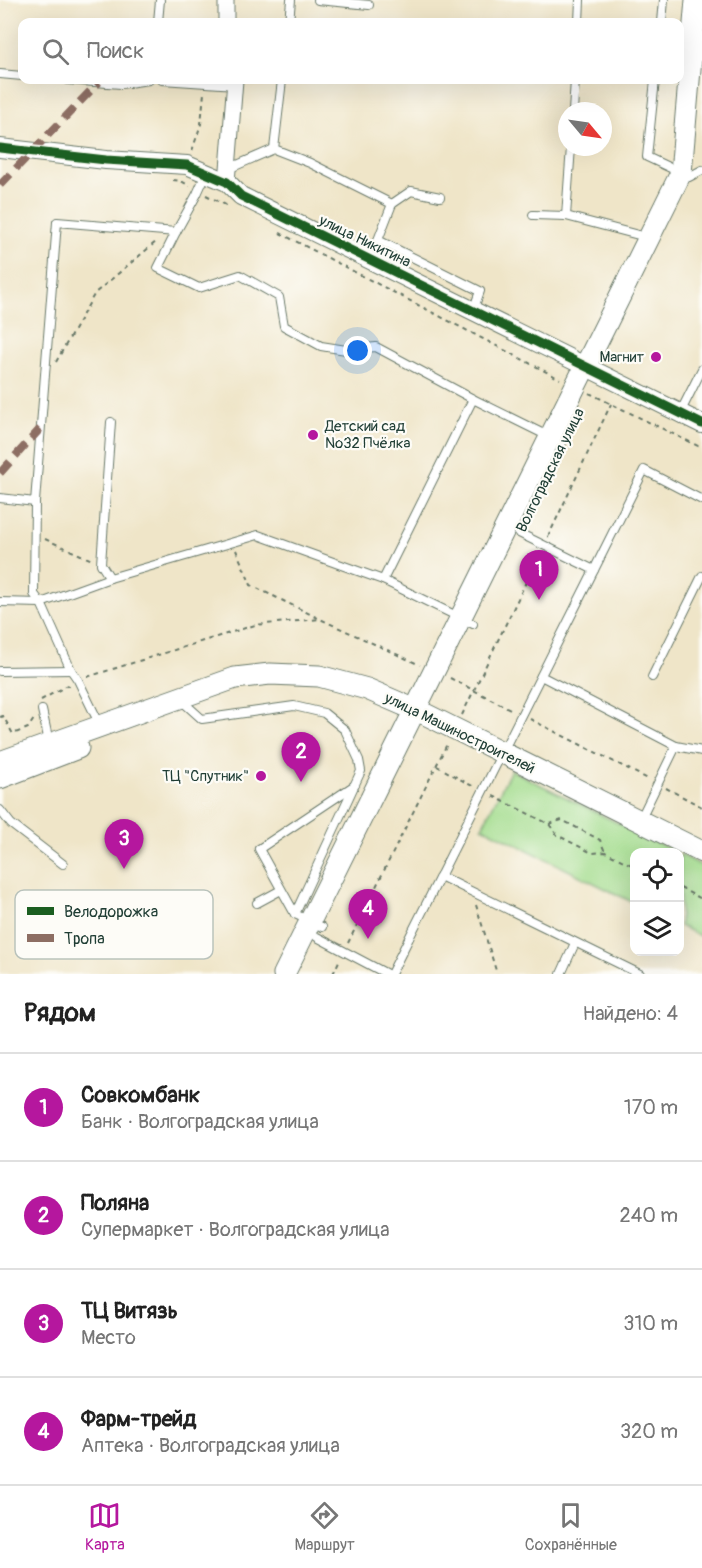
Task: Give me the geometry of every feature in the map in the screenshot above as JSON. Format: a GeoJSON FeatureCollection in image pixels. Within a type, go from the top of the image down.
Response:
{"type":"FeatureCollection","features":[{"type":"Feature","properties":{"kind":"main road"},"geometry":{"type":"LineString","coordinates":[[591,369],[650,238],[691,173],[698,11]]}},
{"type":"Feature","properties":{"kind":"main road","name":"Волгоградская улица"},"geometry":{"type":"LineString","coordinates":[[298,974],[311,925],[467,621],[519,533],[556,440],[591,369],[661,240],[691,173],[702,47]]}},
{"type":"Feature","properties":{"kind":"main road"},"geometry":{"type":"LineString","coordinates":[[467,621],[556,440]]}},
{"type":"Feature","properties":{"kind":"main road","name":"улица Машиностроителей"},"geometry":{"type":"LineString","coordinates":[[0,762],[100,725],[184,702],[235,678],[270,674],[319,676],[367,689],[499,759],[702,852]]}},
{"type":"Feature","properties":{"kind":"main road"},"geometry":{"type":"LineString","coordinates":[[0,778],[184,702]]}},
{"type":"Feature","properties":{"kind":"main road"},"geometry":{"type":"LineString","coordinates":[[499,759],[669,848]]}},
{"type":"Feature","properties":{"kind":"main road"},"geometry":{"type":"LineString","coordinates":[[684,855],[702,864]]}},
{"type":"Feature","properties":{"kind":"main road"},"geometry":{"type":"LineString","coordinates":[[284,974],[311,925]]}},
{"type":"Feature","properties":{"kind":"street"},"geometry":{"type":"LineString","coordinates":[[226,0],[226,18]]}},
{"type":"Feature","properties":{"kind":"street"},"geometry":{"type":"LineString","coordinates":[[228,176],[235,84]]}},
{"type":"Feature","properties":{"kind":"street","name":"улица Никитина"},"geometry":{"type":"LineString","coordinates":[[0,148],[106,160],[187,165],[206,174],[228,176],[241,196],[702,424]]}},
{"type":"Feature","properties":{"kind":"lane"},"geometry":{"type":"LineString","coordinates":[[158,18],[160,0]]}},
{"type":"Feature","properties":{"kind":"lane"},"geometry":{"type":"LineString","coordinates":[[289,18],[291,0]]}},
{"type":"Feature","properties":{"kind":"lane"},"geometry":{"type":"LineString","coordinates":[[318,0],[369,5]]}},
{"type":"Feature","properties":{"kind":"lane"},"geometry":{"type":"LineString","coordinates":[[579,18],[580,0]]}},
{"type":"Feature","properties":{"kind":"lane"},"geometry":{"type":"LineString","coordinates":[[662,18],[664,0]]}},
{"type":"Feature","properties":{"kind":"lane"},"geometry":{"type":"LineString","coordinates":[[0,74],[18,76]]}},
{"type":"Feature","properties":{"kind":"lane"},"geometry":{"type":"LineString","coordinates":[[274,148],[282,84]]}},
{"type":"Feature","properties":{"kind":"lane"},"geometry":{"type":"LineString","coordinates":[[574,102],[575,84]]}},
{"type":"Feature","properties":{"kind":"lane"},"geometry":{"type":"LineString","coordinates":[[656,84],[647,157],[691,173]]}},
{"type":"Feature","properties":{"kind":"lane"},"geometry":{"type":"LineString","coordinates":[[228,176],[274,148]]}},
{"type":"Feature","properties":{"kind":"lane"},"geometry":{"type":"LineString","coordinates":[[274,148],[310,163],[392,204]]}},
{"type":"Feature","properties":{"kind":"lane"},"geometry":{"type":"LineString","coordinates":[[566,216],[570,156]]}},
{"type":"Feature","properties":{"kind":"lane"},"geometry":{"type":"LineString","coordinates":[[206,174],[199,191],[172,232],[158,268],[198,288],[240,275],[279,297],[284,326],[321,346],[346,350],[376,347],[556,440]]}},
{"type":"Feature","properties":{"kind":"lane"},"geometry":{"type":"LineString","coordinates":[[367,259],[378,240],[392,204],[411,191],[440,196]]}},
{"type":"Feature","properties":{"kind":"lane"},"geometry":{"type":"LineString","coordinates":[[533,215],[566,216],[650,238]]}},
{"type":"Feature","properties":{"kind":"lane"},"geometry":{"type":"LineString","coordinates":[[100,725],[71,670],[41,603],[34,594],[35,502],[57,222],[172,232]]}},
{"type":"Feature","properties":{"kind":"lane"},"geometry":{"type":"LineString","coordinates":[[378,240],[480,291],[473,311]]}},
{"type":"Feature","properties":{"kind":"lane"},"geometry":{"type":"LineString","coordinates":[[680,413],[702,369]]}},
{"type":"Feature","properties":{"kind":"lane"},"geometry":{"type":"LineString","coordinates":[[383,580],[473,399]]}},
{"type":"Feature","properties":{"kind":"lane"},"geometry":{"type":"LineString","coordinates":[[110,578],[101,564],[111,422]]}},
{"type":"Feature","properties":{"kind":"lane"},"geometry":{"type":"LineString","coordinates":[[355,784],[259,849],[281,890],[311,925],[344,951],[389,974],[644,470],[702,500]]}},
{"type":"Feature","properties":{"kind":"lane"},"geometry":{"type":"LineString","coordinates":[[0,498],[35,502]]}},
{"type":"Feature","properties":{"kind":"lane"},"geometry":{"type":"LineString","coordinates":[[519,533],[594,570]]}},
{"type":"Feature","properties":{"kind":"lane"},"geometry":{"type":"LineString","coordinates":[[0,602],[41,603],[110,578],[258,535],[383,580],[467,621]]}},
{"type":"Feature","properties":{"kind":"lane"},"geometry":{"type":"LineString","coordinates":[[652,677],[702,576]]}},
{"type":"Feature","properties":{"kind":"lane"},"geometry":{"type":"LineString","coordinates":[[0,671],[71,670]]}},
{"type":"Feature","properties":{"kind":"lane"},"geometry":{"type":"LineString","coordinates":[[541,676],[676,746],[702,752]]}},
{"type":"Feature","properties":{"kind":"lane"},"geometry":{"type":"LineString","coordinates":[[184,702],[202,719],[294,706],[324,713],[345,730],[359,760],[361,771],[311,925]]}},
{"type":"Feature","properties":{"kind":"lane"},"geometry":{"type":"LineString","coordinates":[[42,710],[49,743]]}},
{"type":"Feature","properties":{"kind":"lane"},"geometry":{"type":"LineString","coordinates":[[639,822],[676,746]]}},
{"type":"Feature","properties":{"kind":"lane"},"geometry":{"type":"LineString","coordinates":[[0,810],[11,824],[63,864]]}},
{"type":"Feature","properties":{"kind":"lane"},"geometry":{"type":"LineString","coordinates":[[440,876],[640,974]]}},
{"type":"Feature","properties":{"kind":"lane"},"geometry":{"type":"LineString","coordinates":[[257,903],[281,890]]}},
{"type":"Feature","properties":{"kind":"lane"},"geometry":{"type":"LineString","coordinates":[[561,974],[575,943]]}},
{"type":"Feature","properties":{"kind":"path"},"geometry":{"type":"LineString","coordinates":[[187,165],[201,124],[205,84]]}},
{"type":"Feature","properties":{"kind":"path"},"geometry":{"type":"LineString","coordinates":[[170,180],[181,181],[230,208]]}},
{"type":"Feature","properties":{"kind":"path"},"geometry":{"type":"LineString","coordinates":[[273,230],[582,390],[702,448]]}},
{"type":"Feature","properties":{"kind":"path"},"geometry":{"type":"LineString","coordinates":[[44,383],[95,293],[172,232]]}},
{"type":"Feature","properties":{"kind":"path"},"geometry":{"type":"LineString","coordinates":[[333,974],[475,691],[611,404]]}},
{"type":"Feature","properties":{"kind":"path"},"geometry":{"type":"LineString","coordinates":[[34,534],[101,564]]}},
{"type":"Feature","properties":{"kind":"path"},"geometry":{"type":"LineString","coordinates":[[232,542],[251,585],[475,691],[702,807]]}},
{"type":"Feature","properties":{"kind":"path"},"geometry":{"type":"LineString","coordinates":[[33,705],[78,680],[255,625],[320,619]]}},
{"type":"Feature","properties":{"kind":"path"},"geometry":{"type":"LineString","coordinates":[[0,717],[3,716],[14,734],[28,728],[34,719],[33,712]]}},
{"type":"Feature","properties":{"kind":"path"},"geometry":{"type":"LineString","coordinates":[[436,766],[549,824],[557,835],[592,853],[605,852],[630,864]]}},
{"type":"Feature","properties":{"kind":"path"},"geometry":{"type":"LineString","coordinates":[[549,824],[562,820],[600,840],[605,852]]}},
{"type":"Feature","properties":{"kind":"path"},"geometry":{"type":"LineString","coordinates":[[684,890],[702,899]]}},
{"type":"Feature","properties":{"kind":"path"},"geometry":{"type":"LineString","coordinates":[[472,891],[497,974]]}},
{"type":"Feature","properties":{"kind":"green space"},"geometry":{"type":"Polygon","coordinates":[[[511,770],[668,848],[630,848],[630,901],[482,827],[511,770]]]}},
{"type":"Feature","properties":{"kind":"green space"},"geometry":{"type":"Polygon","coordinates":[[[684,856],[702,866],[702,937],[684,928],[684,856]]]}},
{"type":"Feature","properties":{"kind":"marked path"},"geometry":{"type":"LineString","coordinates":[[0,185],[97,84]]}},
{"type":"Feature","properties":{"kind":"marked path"},"geometry":{"type":"LineString","coordinates":[[0,473],[40,429]]}},
{"type":"Feature","properties":{"kind":"cycle path"},"geometry":{"type":"LineString","coordinates":[[0,148],[106,160],[187,165],[227,182],[241,196],[702,424]]}},
{"type":"Feature","properties":{"kind":"place","name":"Магнит"},"geometry":{"type":"Point","coordinates":[656,357]}},
{"type":"Feature","properties":{"kind":"place","name":"Детский сад №32 Пчёлка"},"geometry":{"type":"Point","coordinates":[313,435]}},
{"type":"Feature","properties":{"kind":"place","name":"Совкомбанк"},"geometry":{"type":"Point","coordinates":[539,600]}},
{"type":"Feature","properties":{"kind":"place","name":"ТЦ \"Спутник\""},"geometry":{"type":"Point","coordinates":[261,776]}},
{"type":"Feature","properties":{"kind":"place","name":"Поляна"},"geometry":{"type":"Point","coordinates":[301,782]}},
{"type":"Feature","properties":{"kind":"place","name":"ТЦ Витязь"},"geometry":{"type":"Point","coordinates":[124,869]}},
{"type":"Feature","properties":{"kind":"place","name":"Фарм-трейд"},"geometry":{"type":"Point","coordinates":[368,939]}}]}
